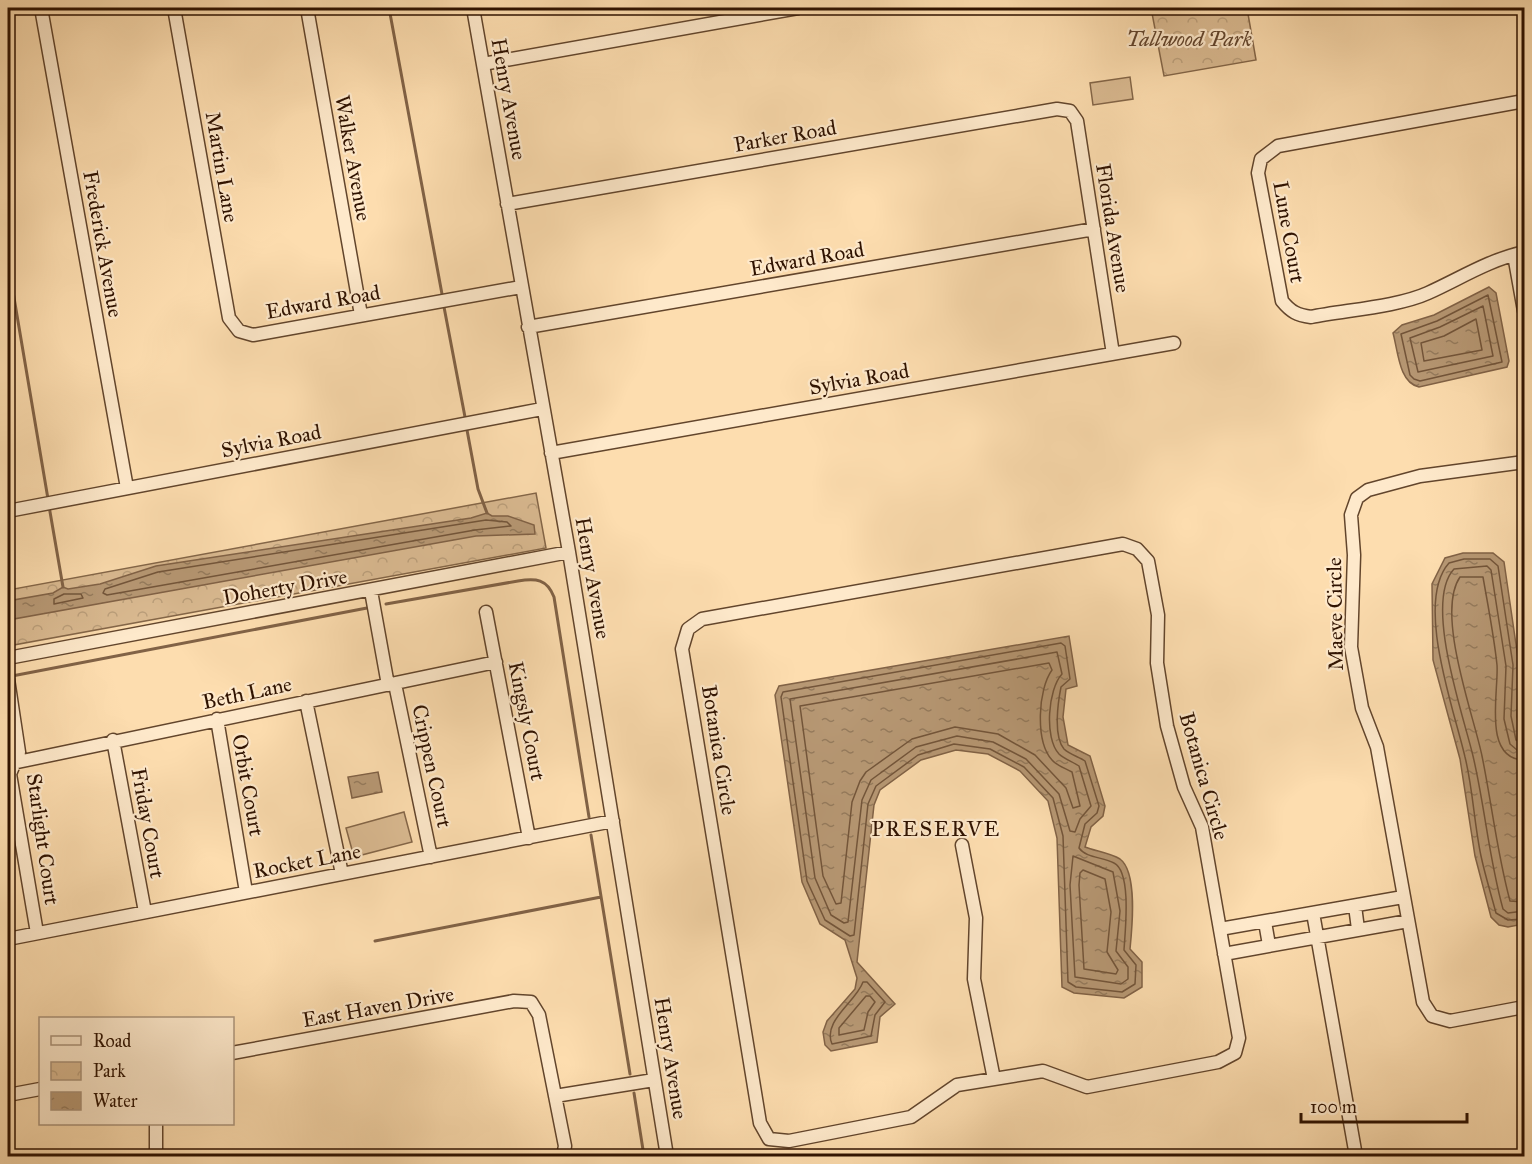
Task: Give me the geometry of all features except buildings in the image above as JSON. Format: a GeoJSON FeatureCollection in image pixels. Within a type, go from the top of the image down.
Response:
{"type":"FeatureCollection","features":[{"type":"Feature","properties":{"kind":"street","name":"Frederick Avenue"},"geometry":{"type":"LineString","coordinates":[[41,8],[127,488]]}},
{"type":"Feature","properties":{"kind":"street","name":"Martin Lane"},"geometry":{"type":"LineString","coordinates":[[174,8],[229,318],[239,331]]}},
{"type":"Feature","properties":{"kind":"street","name":"Walker Avenue"},"geometry":{"type":"LineString","coordinates":[[307,8],[361,315]]}},
{"type":"Feature","properties":{"kind":"street","name":"Henry Avenue"},"geometry":{"type":"LineString","coordinates":[[473,8],[569,552],[667,1156]]}},
{"type":"Feature","properties":{"kind":"street"},"geometry":{"type":"LineString","coordinates":[[483,64],[798,8]]}},
{"type":"Feature","properties":{"kind":"street","name":"Lune Court"},"geometry":{"type":"LineString","coordinates":[[1524,101],[1278,146],[1260,159],[1258,172],[1282,301],[1290,312],[1311,317],[1411,298],[1428,293],[1476,267],[1519,253],[1524,311]]}},
{"type":"Feature","properties":{"kind":"street","name":"Parker Road"},"geometry":{"type":"LineString","coordinates":[[507,204],[1057,109],[1070,111]]}},
{"type":"Feature","properties":{"kind":"street","name":"Florida Avenue"},"geometry":{"type":"LineString","coordinates":[[1070,111],[1077,121],[1113,354]]}},
{"type":"Feature","properties":{"kind":"street","name":"Edward Road"},"geometry":{"type":"LineString","coordinates":[[528,327],[1094,229]]}},
{"type":"Feature","properties":{"kind":"street","name":"Edward Road"},"geometry":{"type":"LineString","coordinates":[[239,331],[253,335],[521,287]]}},
{"type":"Feature","properties":{"kind":"street","name":"Sylvia Road"},"geometry":{"type":"LineString","coordinates":[[551,453],[1174,343]]}},
{"type":"Feature","properties":{"kind":"street","name":"Sylvia Road"},"geometry":{"type":"LineString","coordinates":[[8,511],[542,409]]}},
{"type":"Feature","properties":{"kind":"street","name":"Maeve Circle"},"geometry":{"type":"LineString","coordinates":[[1524,462],[1420,476],[1368,490],[1357,498],[1351,515],[1354,555],[1352,647],[1355,678],[1362,708],[1377,747],[1422,1002],[1432,1016],[1450,1021],[1524,1007]]}},
{"type":"Feature","properties":{"kind":"street","name":"Botanica Circle"},"geometry":{"type":"LineString","coordinates":[[1123,544],[1137,549],[1148,561],[1158,615],[1157,663],[1167,726],[1184,788],[1202,827],[1220,929],[1239,1038],[1235,1053],[1218,1062],[1087,1087],[1043,1071],[957,1085],[911,1117],[789,1141],[769,1139],[760,1123],[682,649],[688,629],[702,619],[1123,544]]}},
{"type":"Feature","properties":{"kind":"street","name":"Doherty Drive"},"geometry":{"type":"LineString","coordinates":[[8,658],[569,552]]}},
{"type":"Feature","properties":{"kind":"street","name":"Crippen Court"},"geometry":{"type":"LineString","coordinates":[[371,591],[431,857]]}},
{"type":"Feature","properties":{"kind":"street","name":"Kingsly Court"},"geometry":{"type":"LineString","coordinates":[[486,612],[529,838]]}},
{"type":"Feature","properties":{"kind":"street","name":"Beth Lane"},"geometry":{"type":"LineString","coordinates":[[11,763],[496,662]]}},
{"type":"Feature","properties":{"kind":"street","name":"Starlight Court"},"geometry":{"type":"LineString","coordinates":[[8,679],[19,752],[11,763],[10,774],[37,933]]}},
{"type":"Feature","properties":{"kind":"street"},"geometry":{"type":"LineString","coordinates":[[306,701],[342,874]]}},
{"type":"Feature","properties":{"kind":"street","name":"Orbit Court"},"geometry":{"type":"LineString","coordinates":[[217,719],[246,892]]}},
{"type":"Feature","properties":{"kind":"street","name":"Friday Court"},"geometry":{"type":"LineString","coordinates":[[113,740],[145,912]]}},
{"type":"Feature","properties":{"kind":"street","name":"Rocket Lane"},"geometry":{"type":"LineString","coordinates":[[8,939],[613,821]]}},
{"type":"Feature","properties":{"kind":"street"},"geometry":{"type":"LineString","coordinates":[[962,845],[976,918],[974,979],[994,1079]]}},
{"type":"Feature","properties":{"kind":"street"},"geometry":{"type":"LineString","coordinates":[[1220,929],[1403,897]]}},
{"type":"Feature","properties":{"kind":"street"},"geometry":{"type":"LineString","coordinates":[[1354,906],[1359,929]]}},
{"type":"Feature","properties":{"kind":"street"},"geometry":{"type":"LineString","coordinates":[[1313,913],[1356,1156]]}},
{"type":"Feature","properties":{"kind":"street"},"geometry":{"type":"LineString","coordinates":[[1224,954],[1408,921]]}},
{"type":"Feature","properties":{"kind":"street"},"geometry":{"type":"LineString","coordinates":[[1265,922],[1269,945]]}},
{"type":"Feature","properties":{"kind":"street","name":"East Haven Drive"},"geometry":{"type":"LineString","coordinates":[[234,1053],[514,1001],[531,1002],[539,1015],[555,1096]]}},
{"type":"Feature","properties":{"kind":"street"},"geometry":{"type":"LineString","coordinates":[[563,1156],[565,1146],[555,1096],[654,1080]]}},
{"type":"Feature","properties":{"kind":"street"},"geometry":{"type":"LineString","coordinates":[[8,1095],[39,1089]]}},
{"type":"Feature","properties":{"kind":"street"},"geometry":{"type":"LineString","coordinates":[[156,1125],[156,1156]]}},
{"type":"Feature","properties":{"kind":"green space","name":"Tallwood Park"},"geometry":{"type":"Polygon","coordinates":[[[1151,8],[1247,8],[1256,60],[1164,76],[1151,8]]]}},
{"type":"Feature","properties":{"kind":"green space"},"geometry":{"type":"Polygon","coordinates":[[[1130,77],[1133,99],[1093,105],[1090,83],[1130,77]]]}},
{"type":"Feature","properties":{"kind":"green space"},"geometry":{"type":"Polygon","coordinates":[[[536,493],[546,548],[8,646],[8,590],[536,493]]]}},
{"type":"Feature","properties":{"kind":"green space"},"geometry":{"type":"Polygon","coordinates":[[[404,812],[412,842],[354,857],[346,828],[404,812]]]}},
{"type":"Feature","properties":{"kind":"water"},"geometry":{"type":"Polygon","coordinates":[[[1489,287],[1496,293],[1509,361],[1507,367],[1419,387],[1412,384],[1400,365],[1393,333],[1402,325],[1434,315],[1489,287]]]}},
{"type":"Feature","properties":{"kind":"water"},"geometry":{"type":"Polygon","coordinates":[[[487,513],[492,516],[508,516],[534,525],[535,534],[476,536],[8,620],[8,601],[53,593],[63,587],[68,589],[100,584],[156,566],[471,518],[487,513]]]}},
{"type":"Feature","properties":{"kind":"water"},"geometry":{"type":"Polygon","coordinates":[[[1463,553],[1493,553],[1504,562],[1519,665],[1517,717],[1524,750],[1524,924],[1508,927],[1499,925],[1491,917],[1475,856],[1460,759],[1433,660],[1432,584],[1445,558],[1463,553]]]}},
{"type":"Feature","properties":{"kind":"water"},"geometry":{"type":"Polygon","coordinates":[[[1069,636],[1077,686],[1066,689],[1063,717],[1068,745],[1090,756],[1105,806],[1103,816],[1091,827],[1085,847],[1116,857],[1126,866],[1132,888],[1130,949],[1142,962],[1142,987],[1124,998],[1074,993],[1062,987],[1057,838],[1048,801],[1020,771],[988,754],[956,750],[921,760],[880,790],[874,805],[857,962],[895,1004],[880,1017],[877,1042],[831,1051],[825,1045],[823,1032],[827,1021],[855,989],[857,978],[845,940],[820,924],[802,882],[775,695],[779,686],[1069,636]]]}},
{"type":"Feature","properties":{"kind":"water"},"geometry":{"type":"Polygon","coordinates":[[[378,772],[382,792],[352,798],[348,777],[378,772]]]}},
{"type":"Feature","properties":{"kind":"waterway"},"geometry":{"type":"LineString","coordinates":[[389,8],[442,294]]}},
{"type":"Feature","properties":{"kind":"waterway"},"geometry":{"type":"LineString","coordinates":[[8,262],[48,499]]}},
{"type":"Feature","properties":{"kind":"waterway"},"geometry":{"type":"LineString","coordinates":[[444,307],[465,417]]}},
{"type":"Feature","properties":{"kind":"waterway"},"geometry":{"type":"LineString","coordinates":[[467,430],[478,489],[487,513]]}},
{"type":"Feature","properties":{"kind":"waterway"},"geometry":{"type":"LineString","coordinates":[[49,506],[63,587]]}},
{"type":"Feature","properties":{"kind":"waterway"},"geometry":{"type":"LineString","coordinates":[[386,604],[524,580],[540,581],[548,586],[554,597],[589,817]]}},
{"type":"Feature","properties":{"kind":"waterway"},"geometry":{"type":"LineString","coordinates":[[12,676],[367,608]]}},
{"type":"Feature","properties":{"kind":"waterway"},"geometry":{"type":"LineString","coordinates":[[591,835],[630,1074]]}},
{"type":"Feature","properties":{"kind":"waterway"},"geometry":{"type":"LineString","coordinates":[[375,941],[601,897]]}},
{"type":"Feature","properties":{"kind":"waterway"},"geometry":{"type":"LineString","coordinates":[[634,1093],[644,1156]]}},
{"type":"Feature","properties":{"kind":"district","name":"PRESERVE"},"geometry":{"type":"Point","coordinates":[936,828]}}]}
